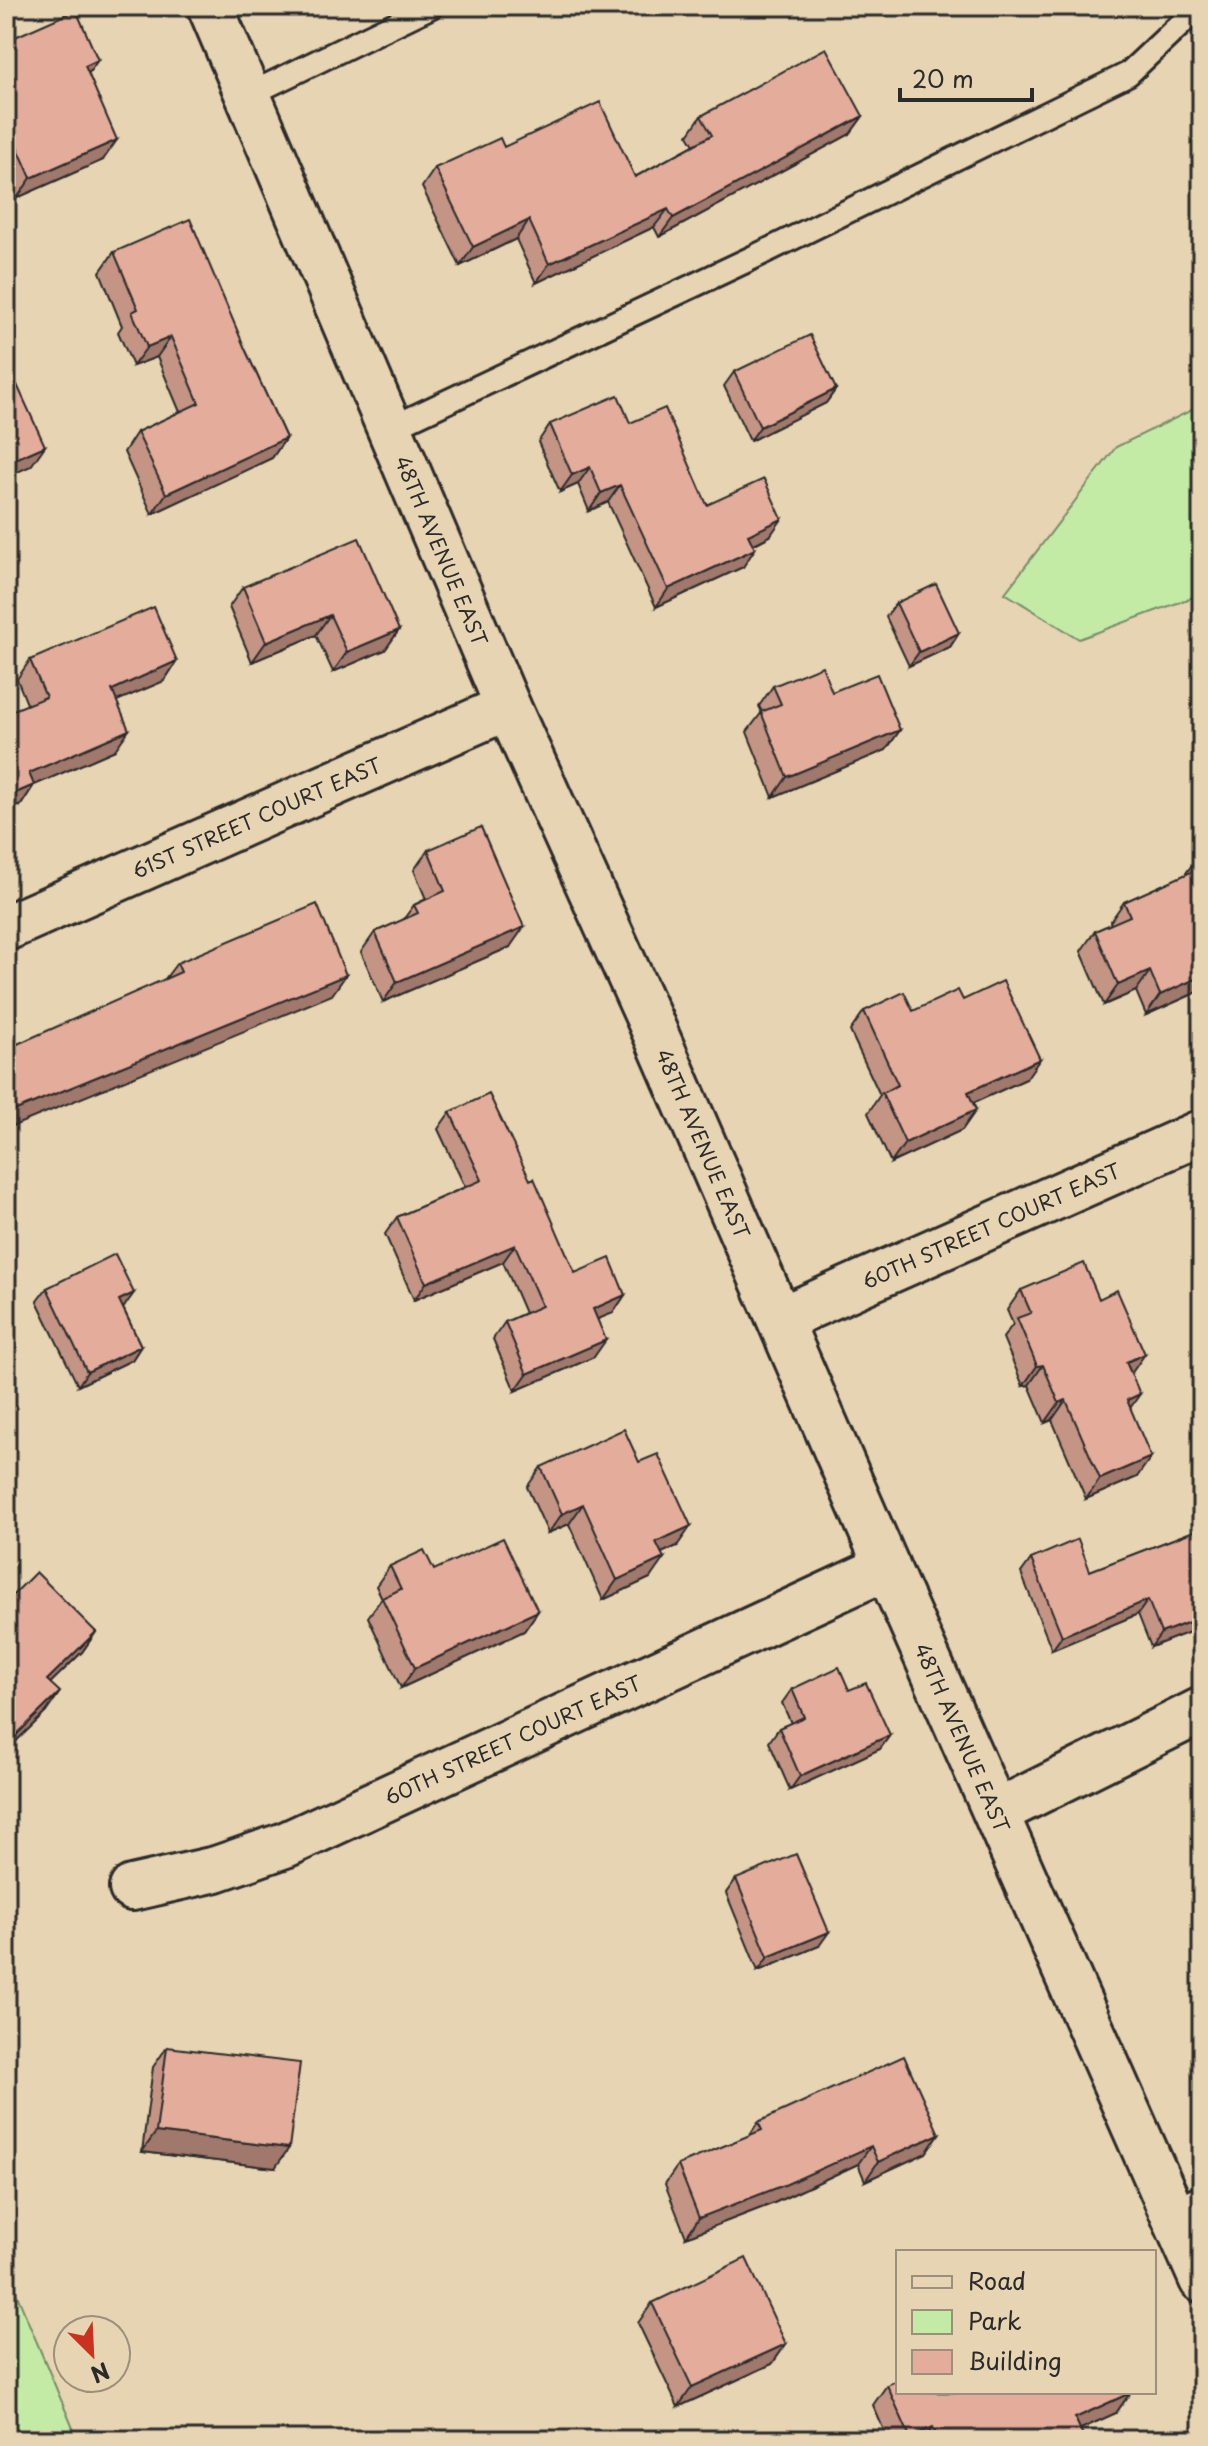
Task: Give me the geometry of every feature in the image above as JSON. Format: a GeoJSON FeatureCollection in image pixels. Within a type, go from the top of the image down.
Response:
{"type":"FeatureCollection","features":[{"type":"Feature","properties":{"kind":"street","name":"48TH AVENUE EAST"},"geometry":{"type":"LineString","coordinates":[[210,6],[508,707],[638,994],[887,1567],[997,1812],[1189,2215],[1202,2280]]}},
{"type":"Feature","properties":{"kind":"street","name":"61ST STREET COURT EAST"},"geometry":{"type":"LineString","coordinates":[[6,928],[508,707]]}},
{"type":"Feature","properties":{"kind":"street","name":"60TH STREET COURT EAST"},"geometry":{"type":"LineString","coordinates":[[781,1319],[1202,1132]]}},
{"type":"Feature","properties":{"kind":"street","name":"60TH STREET COURT EAST"},"geometry":{"type":"LineString","coordinates":[[132,1888],[216,1869],[285,1845],[887,1567]]}},
{"type":"Feature","properties":{"kind":"street"},"geometry":{"type":"LineString","coordinates":[[997,1812],[1202,1710]]}},
{"type":"Feature","properties":{"kind":"lane"},"geometry":{"type":"LineString","coordinates":[[248,95],[432,6]]}},
{"type":"Feature","properties":{"kind":"lane"},"geometry":{"type":"LineString","coordinates":[[389,429],[752,258],[1128,74],[1200,6]]}},
{"type":"Feature","properties":{"kind":"green space"},"geometry":{"type":"Polygon","coordinates":[[[1202,405],[1202,594],[1079,639],[1005,593],[1116,447],[1202,405]]]}},
{"type":"Feature","properties":{"kind":"green space"},"geometry":{"type":"Polygon","coordinates":[[[6,2269],[52,2378],[52,2394],[59,2394],[78,2440],[6,2440],[6,2269]]]}},
{"type":"Feature","properties":{"kind":"building"},"geometry":{"type":"Polygon","coordinates":[[[76,10],[98,60],[85,66],[117,140],[31,178],[6,121],[6,41],[76,10]]]}},
{"type":"Feature","properties":{"kind":"building"},"geometry":{"type":"Polygon","coordinates":[[[826,48],[863,116],[673,218],[668,209],[549,264],[529,220],[473,247],[435,168],[500,138],[504,147],[600,102],[635,177],[712,135],[701,116],[826,48]]]}},
{"type":"Feature","properties":{"kind":"building"},"geometry":{"type":"Polygon","coordinates":[[[190,219],[286,438],[166,494],[137,432],[199,403],[171,337],[147,347],[132,312],[138,309],[114,252],[190,219]]]}},
{"type":"Feature","properties":{"kind":"building"},"geometry":{"type":"Polygon","coordinates":[[[810,335],[836,389],[760,427],[734,372],[810,335]]]}},
{"type":"Feature","properties":{"kind":"building"},"geometry":{"type":"Polygon","coordinates":[[[6,366],[45,446],[6,463],[6,366]]]}},
{"type":"Feature","properties":{"kind":"building"},"geometry":{"type":"Polygon","coordinates":[[[618,395],[630,423],[665,408],[707,505],[764,479],[782,519],[748,535],[755,549],[668,589],[620,485],[601,493],[590,467],[572,475],[550,424],[618,395]]]}},
{"type":"Feature","properties":{"kind":"building"},"geometry":{"type":"Polygon","coordinates":[[[359,538],[399,630],[347,652],[330,615],[266,642],[243,587],[359,538]]]}},
{"type":"Feature","properties":{"kind":"building"},"geometry":{"type":"Polygon","coordinates":[[[936,584],[959,633],[919,652],[896,603],[936,584]]]}},
{"type":"Feature","properties":{"kind":"building"},"geometry":{"type":"Polygon","coordinates":[[[154,607],[177,661],[112,690],[129,730],[29,773],[34,785],[6,797],[6,713],[46,697],[30,660],[154,607]]]}},
{"type":"Feature","properties":{"kind":"building"},"geometry":{"type":"Polygon","coordinates":[[[822,666],[832,692],[877,674],[900,730],[787,777],[761,712],[781,704],[773,686],[822,666]]]}},
{"type":"Feature","properties":{"kind":"building"},"geometry":{"type":"Polygon","coordinates":[[[481,827],[524,927],[397,982],[375,932],[418,913],[414,905],[445,891],[428,850],[481,827]]]}},
{"type":"Feature","properties":{"kind":"building"},"geometry":{"type":"Polygon","coordinates":[[[1202,867],[1202,976],[1160,995],[1150,971],[1118,985],[1095,931],[1130,916],[1124,902],[1202,867]]]}},
{"type":"Feature","properties":{"kind":"building"},"geometry":{"type":"Polygon","coordinates":[[[317,904],[346,975],[6,1114],[6,1049],[181,972],[177,963],[317,904]]]}},
{"type":"Feature","properties":{"kind":"building"},"geometry":{"type":"Polygon","coordinates":[[[1003,981],[1040,1059],[968,1092],[976,1110],[905,1143],[882,1093],[898,1085],[864,1011],[904,992],[913,1011],[958,990],[963,1000],[1003,981]]]}},
{"type":"Feature","properties":{"kind":"building"},"geometry":{"type":"Polygon","coordinates":[[[489,1094],[530,1180],[534,1178],[575,1273],[610,1258],[625,1295],[593,1309],[606,1340],[527,1374],[505,1322],[542,1306],[515,1245],[426,1283],[397,1217],[482,1180],[450,1112],[489,1094]]]}},
{"type":"Feature","properties":{"kind":"building"},"geometry":{"type":"Polygon","coordinates":[[[115,1254],[134,1293],[119,1300],[141,1346],[87,1372],[47,1288],[115,1254]]]}},
{"type":"Feature","properties":{"kind":"building"},"geometry":{"type":"Polygon","coordinates":[[[1084,1263],[1099,1299],[1117,1290],[1145,1354],[1126,1362],[1140,1394],[1127,1400],[1151,1457],[1100,1479],[1066,1400],[1059,1403],[1043,1365],[1037,1366],[1017,1318],[1031,1313],[1021,1290],[1084,1263]]]}},
{"type":"Feature","properties":{"kind":"building"},"geometry":{"type":"Polygon","coordinates":[[[624,1429],[639,1462],[658,1454],[691,1526],[656,1542],[664,1558],[617,1580],[583,1504],[562,1514],[541,1467],[624,1429]]]}},
{"type":"Feature","properties":{"kind":"building"},"geometry":{"type":"Polygon","coordinates":[[[1202,1528],[1202,1617],[1161,1633],[1148,1600],[1062,1636],[1031,1559],[1078,1539],[1090,1571],[1202,1528]]]}},
{"type":"Feature","properties":{"kind":"building"},"geometry":{"type":"Polygon","coordinates":[[[503,1538],[538,1611],[415,1668],[382,1598],[401,1589],[390,1566],[424,1550],[434,1570],[503,1538]]]}},
{"type":"Feature","properties":{"kind":"building"},"geometry":{"type":"Polygon","coordinates":[[[36,1572],[96,1632],[47,1680],[60,1692],[12,1739],[6,1733],[6,1602],[36,1572]]]}},
{"type":"Feature","properties":{"kind":"building"},"geometry":{"type":"Polygon","coordinates":[[[839,1667],[849,1690],[866,1683],[890,1735],[800,1776],[779,1728],[804,1717],[792,1689],[839,1667]]]}},
{"type":"Feature","properties":{"kind":"building"},"geometry":{"type":"Polygon","coordinates":[[[796,1854],[829,1932],[768,1957],[736,1879],[796,1854]]]}},
{"type":"Feature","properties":{"kind":"building"},"geometry":{"type":"Polygon","coordinates":[[[167,2047],[300,2063],[289,2148],[156,2132],[167,2047]]]}},
{"type":"Feature","properties":{"kind":"building"},"geometry":{"type":"Polygon","coordinates":[[[904,2056],[939,2134],[878,2162],[871,2146],[787,2184],[699,2218],[678,2165],[762,2130],[758,2122],[904,2056]]]}},
{"type":"Feature","properties":{"kind":"building"},"geometry":{"type":"Polygon","coordinates":[[[746,2258],[786,2344],[692,2387],[652,2303],[746,2258]]]}},
{"type":"Feature","properties":{"kind":"building"},"geometry":{"type":"Polygon","coordinates":[[[896,2381],[896,2394],[1128,2394],[1075,2418],[1085,2440],[939,2440],[933,2427],[910,2437],[887,2385],[896,2381]]]}}]}
